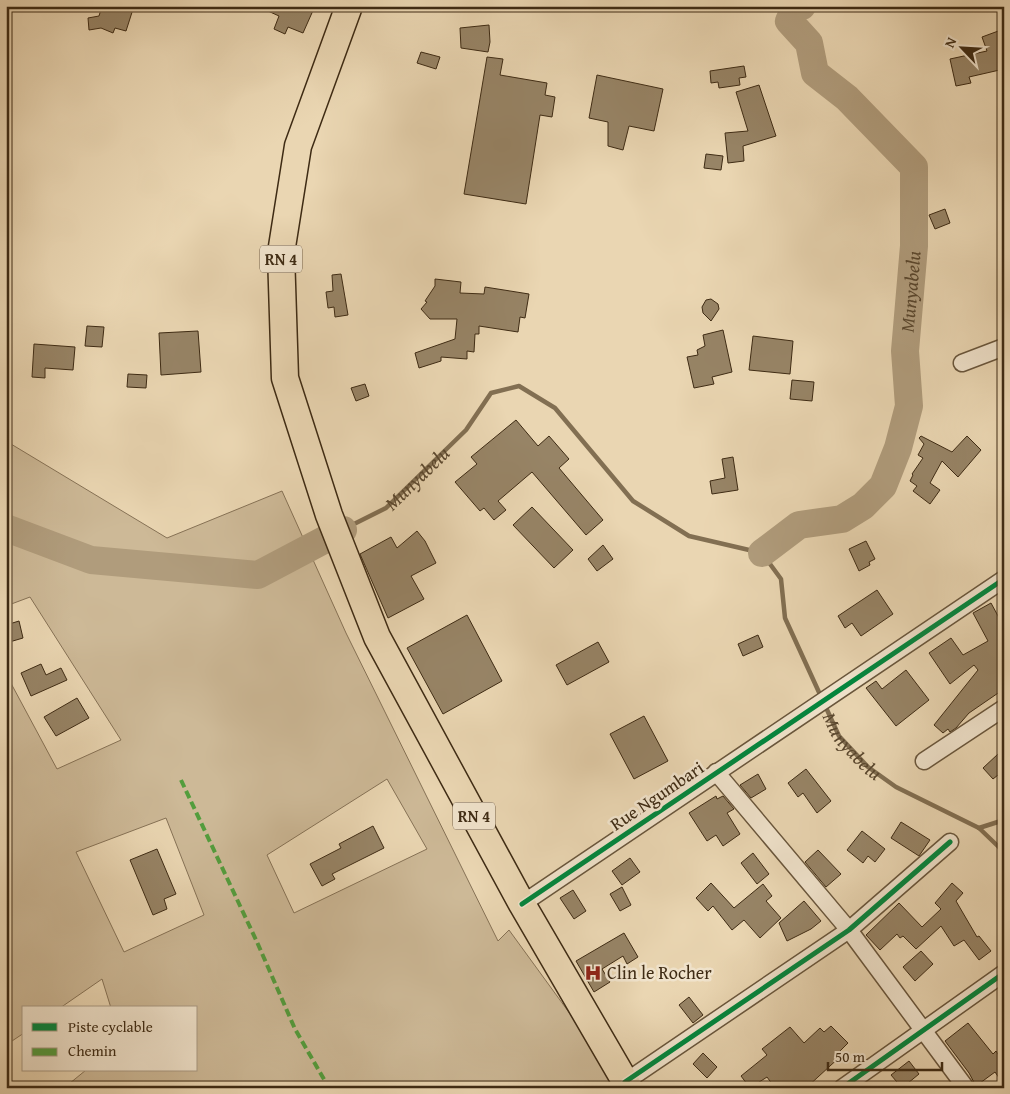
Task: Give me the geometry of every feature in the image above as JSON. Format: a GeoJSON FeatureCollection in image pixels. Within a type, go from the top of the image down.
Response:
{"type":"FeatureCollection","features":[{"type":"Feature","properties":{"kind":"highway","name":"RN 4"},"geometry":{"type":"LineString","coordinates":[[349,6],[298,146],[281,253],[285,378],[329,515],[377,637],[522,904],[627,1085]]}},
{"type":"Feature","properties":{"kind":"street"},"geometry":{"type":"LineString","coordinates":[[962,363],[1004,347]]}},
{"type":"Feature","properties":{"kind":"street","name":"Rue Ngumbari"},"geometry":{"type":"LineString","coordinates":[[522,904],[1004,579]]}},
{"type":"Feature","properties":{"kind":"street"},"geometry":{"type":"LineString","coordinates":[[924,761],[1004,708]]}},
{"type":"Feature","properties":{"kind":"street"},"geometry":{"type":"LineString","coordinates":[[716,772],[849,930],[925,1030],[966,1088]]}},
{"type":"Feature","properties":{"kind":"street"},"geometry":{"type":"LineString","coordinates":[[627,1085],[849,930],[950,842]]}},
{"type":"Feature","properties":{"kind":"street"},"geometry":{"type":"LineString","coordinates":[[842,1088],[1004,973]]}},
{"type":"Feature","properties":{"kind":"shaded area"},"geometry":{"type":"Polygon","coordinates":[[[6,441],[167,538],[282,491],[346,633],[498,941],[509,930],[624,1088],[64,1088],[84,1072],[198,1072],[198,1006],[110,1006],[102,979],[63,1006],[22,1006],[22,1034],[6,1045],[6,674],[57,769],[121,740],[30,597],[6,606],[6,441]],[[387,779],[267,855],[294,913],[427,849],[387,779]],[[166,818],[76,852],[124,952],[204,915],[166,818]]]}},
{"type":"Feature","properties":{"kind":"building"},"geometry":{"type":"Polygon","coordinates":[[[102,6],[134,6],[126,31],[115,28],[113,33],[101,28],[89,30],[88,18],[99,16],[102,6]]]}},
{"type":"Feature","properties":{"kind":"building"},"geometry":{"type":"Polygon","coordinates":[[[257,6],[315,6],[303,33],[288,27],[285,34],[274,29],[279,16],[257,6]]]}},
{"type":"Feature","properties":{"kind":"building"},"geometry":{"type":"Polygon","coordinates":[[[489,25],[490,42],[488,52],[461,48],[460,28],[489,25]]]}},
{"type":"Feature","properties":{"kind":"building"},"geometry":{"type":"Polygon","coordinates":[[[1001,30],[1004,43],[1000,44],[1004,57],[1004,69],[969,77],[971,83],[956,86],[950,59],[987,51],[982,37],[1001,30]]]}},
{"type":"Feature","properties":{"kind":"building"},"geometry":{"type":"Polygon","coordinates":[[[421,52],[440,57],[436,69],[417,63],[421,52]]]}},
{"type":"Feature","properties":{"kind":"building"},"geometry":{"type":"Polygon","coordinates":[[[487,57],[503,59],[500,75],[547,83],[545,95],[555,97],[552,117],[540,115],[526,204],[464,194],[487,57]]]}},
{"type":"Feature","properties":{"kind":"building"},"geometry":{"type":"Polygon","coordinates":[[[744,66],[746,77],[739,78],[740,85],[719,88],[718,82],[711,83],[710,71],[744,66]]]}},
{"type":"Feature","properties":{"kind":"building"},"geometry":{"type":"Polygon","coordinates":[[[597,75],[663,89],[654,131],[629,126],[623,150],[608,146],[608,122],[589,118],[597,75]]]}},
{"type":"Feature","properties":{"kind":"building"},"geometry":{"type":"Polygon","coordinates":[[[759,85],[776,136],[743,146],[744,161],[728,163],[725,133],[748,131],[736,92],[759,85]]]}},
{"type":"Feature","properties":{"kind":"building"},"geometry":{"type":"Polygon","coordinates":[[[706,154],[723,156],[721,170],[704,168],[706,154]]]}},
{"type":"Feature","properties":{"kind":"building"},"geometry":{"type":"Polygon","coordinates":[[[945,209],[950,223],[935,229],[929,215],[945,209]]]}},
{"type":"Feature","properties":{"kind":"building"},"geometry":{"type":"Polygon","coordinates":[[[341,274],[348,315],[335,317],[334,307],[328,308],[326,292],[333,291],[332,275],[341,274]]]}},
{"type":"Feature","properties":{"kind":"building"},"geometry":{"type":"Polygon","coordinates":[[[435,279],[461,282],[460,293],[484,294],[485,287],[529,294],[525,318],[520,317],[518,332],[479,326],[479,334],[475,334],[474,352],[467,351],[467,359],[441,357],[441,361],[419,368],[415,353],[455,339],[457,319],[430,319],[421,309],[435,286],[435,279]]]}},
{"type":"Feature","properties":{"kind":"building"},"geometry":{"type":"Polygon","coordinates":[[[711,299],[718,304],[719,309],[711,321],[703,313],[702,307],[706,300],[711,299]]]}},
{"type":"Feature","properties":{"kind":"building"},"geometry":{"type":"Polygon","coordinates":[[[87,326],[104,327],[102,347],[85,346],[87,326]]]}},
{"type":"Feature","properties":{"kind":"building"},"geometry":{"type":"Polygon","coordinates":[[[723,330],[732,372],[712,377],[714,384],[694,388],[687,357],[698,355],[697,350],[705,346],[703,335],[723,330]]]}},
{"type":"Feature","properties":{"kind":"building"},"geometry":{"type":"Polygon","coordinates":[[[198,331],[201,372],[161,375],[159,333],[198,331]]]}},
{"type":"Feature","properties":{"kind":"building"},"geometry":{"type":"Polygon","coordinates":[[[753,336],[793,341],[790,374],[749,370],[753,336]]]}},
{"type":"Feature","properties":{"kind":"building"},"geometry":{"type":"Polygon","coordinates":[[[34,344],[75,347],[73,370],[45,368],[45,378],[32,377],[34,344]]]}},
{"type":"Feature","properties":{"kind":"building"},"geometry":{"type":"Polygon","coordinates":[[[128,374],[147,375],[146,388],[127,387],[128,374]]]}},
{"type":"Feature","properties":{"kind":"building"},"geometry":{"type":"Polygon","coordinates":[[[792,380],[814,382],[812,401],[790,399],[792,380]]]}},
{"type":"Feature","properties":{"kind":"building"},"geometry":{"type":"Polygon","coordinates":[[[365,384],[369,396],[356,401],[351,388],[365,384]]]}},
{"type":"Feature","properties":{"kind":"building"},"geometry":{"type":"Polygon","coordinates":[[[516,420],[538,446],[549,436],[569,459],[559,468],[603,520],[586,535],[532,472],[498,501],[506,510],[494,520],[484,508],[480,511],[455,482],[477,464],[471,457],[516,420]]]}},
{"type":"Feature","properties":{"kind":"building"},"geometry":{"type":"Polygon","coordinates":[[[921,436],[952,452],[967,436],[981,450],[958,477],[942,461],[930,483],[940,490],[930,504],[913,491],[917,486],[910,481],[912,474],[923,458],[918,455],[924,444],[919,438],[921,436]]]}},
{"type":"Feature","properties":{"kind":"building"},"geometry":{"type":"Polygon","coordinates":[[[733,457],[738,490],[712,494],[710,481],[725,478],[722,459],[733,457]]]}},
{"type":"Feature","properties":{"kind":"building"},"geometry":{"type":"Polygon","coordinates":[[[532,507],[573,550],[554,568],[513,525],[532,507]]]}},
{"type":"Feature","properties":{"kind":"building"},"geometry":{"type":"Polygon","coordinates":[[[417,531],[425,541],[436,563],[411,576],[424,599],[388,618],[360,554],[391,537],[397,548],[417,531]]]}},
{"type":"Feature","properties":{"kind":"building"},"geometry":{"type":"Polygon","coordinates":[[[866,541],[875,559],[869,562],[870,565],[859,571],[849,549],[866,541]]]}},
{"type":"Feature","properties":{"kind":"building"},"geometry":{"type":"Polygon","coordinates":[[[603,545],[613,559],[597,571],[588,559],[603,545]]]}},
{"type":"Feature","properties":{"kind":"building"},"geometry":{"type":"Polygon","coordinates":[[[877,590],[893,614],[861,636],[852,623],[845,628],[838,616],[877,590]]]}},
{"type":"Feature","properties":{"kind":"building"},"geometry":{"type":"Polygon","coordinates":[[[991,603],[1004,627],[1004,689],[969,713],[956,728],[950,732],[948,729],[943,733],[934,725],[978,670],[974,665],[950,684],[929,653],[951,638],[963,655],[988,641],[973,613],[991,603]]]}},
{"type":"Feature","properties":{"kind":"building"},"geometry":{"type":"Polygon","coordinates":[[[467,615],[502,681],[443,714],[407,648],[467,615]]]}},
{"type":"Feature","properties":{"kind":"building"},"geometry":{"type":"Polygon","coordinates":[[[19,621],[23,638],[6,643],[6,625],[19,621]]]}},
{"type":"Feature","properties":{"kind":"building"},"geometry":{"type":"Polygon","coordinates":[[[758,635],[763,647],[743,656],[738,644],[758,635]]]}},
{"type":"Feature","properties":{"kind":"building"},"geometry":{"type":"Polygon","coordinates":[[[598,642],[609,662],[567,685],[556,665],[598,642]]]}},
{"type":"Feature","properties":{"kind":"building"},"geometry":{"type":"Polygon","coordinates":[[[41,664],[46,675],[61,668],[67,680],[31,696],[21,673],[41,664]]]}},
{"type":"Feature","properties":{"kind":"building"},"geometry":{"type":"Polygon","coordinates":[[[906,670],[929,700],[896,726],[866,688],[876,681],[882,689],[906,670]]]}},
{"type":"Feature","properties":{"kind":"building"},"geometry":{"type":"Polygon","coordinates":[[[77,698],[89,718],[56,736],[44,717],[77,698]]]}},
{"type":"Feature","properties":{"kind":"building"},"geometry":{"type":"Polygon","coordinates":[[[644,716],[668,761],[634,779],[610,734],[644,716]]]}},
{"type":"Feature","properties":{"kind":"building"},"geometry":{"type":"Polygon","coordinates":[[[998,754],[1004,761],[1004,781],[998,775],[993,779],[983,768],[998,754]]]}},
{"type":"Feature","properties":{"kind":"building"},"geometry":{"type":"Polygon","coordinates":[[[806,769],[831,801],[817,813],[803,793],[798,797],[788,783],[806,769]]]}},
{"type":"Feature","properties":{"kind":"building"},"geometry":{"type":"Polygon","coordinates":[[[758,774],[766,789],[751,798],[740,785],[758,774]]]}},
{"type":"Feature","properties":{"kind":"building"},"geometry":{"type":"Polygon","coordinates":[[[716,796],[717,799],[723,796],[734,809],[727,813],[740,834],[723,846],[716,835],[707,841],[689,813],[716,796]]]}},
{"type":"Feature","properties":{"kind":"building"},"geometry":{"type":"Polygon","coordinates":[[[901,822],[930,840],[919,856],[891,838],[901,822]]]}},
{"type":"Feature","properties":{"kind":"building"},"geometry":{"type":"Polygon","coordinates":[[[373,826],[384,848],[332,874],[335,879],[322,886],[310,864],[341,848],[339,844],[373,826]]]}},
{"type":"Feature","properties":{"kind":"building"},"geometry":{"type":"Polygon","coordinates":[[[862,831],[885,849],[875,862],[868,856],[863,863],[847,850],[862,831]]]}},
{"type":"Feature","properties":{"kind":"building"},"geometry":{"type":"Polygon","coordinates":[[[157,849],[176,894],[164,899],[167,909],[153,915],[130,860],[157,849]]]}},
{"type":"Feature","properties":{"kind":"building"},"geometry":{"type":"Polygon","coordinates":[[[818,850],[841,874],[826,887],[805,862],[818,850]]]}},
{"type":"Feature","properties":{"kind":"building"},"geometry":{"type":"Polygon","coordinates":[[[753,853],[769,874],[757,884],[741,863],[753,853]]]}},
{"type":"Feature","properties":{"kind":"building"},"geometry":{"type":"Polygon","coordinates":[[[630,858],[640,872],[622,885],[612,871],[630,858]]]}},
{"type":"Feature","properties":{"kind":"building"},"geometry":{"type":"Polygon","coordinates":[[[711,883],[734,908],[763,884],[772,896],[766,901],[781,918],[760,938],[744,920],[732,930],[713,906],[708,911],[696,898],[711,883]]]}},
{"type":"Feature","properties":{"kind":"building"},"geometry":{"type":"Polygon","coordinates":[[[952,883],[963,893],[956,901],[977,937],[979,936],[991,951],[979,960],[964,940],[954,946],[941,926],[916,949],[903,936],[900,938],[897,934],[880,950],[866,935],[899,903],[922,927],[941,909],[935,903],[952,883]]]}},
{"type":"Feature","properties":{"kind":"building"},"geometry":{"type":"Polygon","coordinates":[[[622,887],[631,905],[620,911],[610,894],[622,887]]]}},
{"type":"Feature","properties":{"kind":"building"},"geometry":{"type":"Polygon","coordinates":[[[573,890],[586,911],[574,919],[560,898],[573,890]]]}},
{"type":"Feature","properties":{"kind":"building"},"geometry":{"type":"Polygon","coordinates":[[[804,901],[821,921],[811,929],[787,941],[779,923],[804,901]]]}},
{"type":"Feature","properties":{"kind":"building"},"geometry":{"type":"Polygon","coordinates":[[[624,933],[638,957],[627,964],[623,956],[602,969],[610,982],[594,992],[576,961],[624,933]]]}},
{"type":"Feature","properties":{"kind":"building"},"geometry":{"type":"Polygon","coordinates":[[[921,951],[933,964],[915,981],[903,967],[921,951]]]}},
{"type":"Feature","properties":{"kind":"building"},"geometry":{"type":"Polygon","coordinates":[[[689,997],[703,1015],[693,1023],[679,1005],[689,997]]]}},
{"type":"Feature","properties":{"kind":"building"},"geometry":{"type":"Polygon","coordinates":[[[968,1023],[993,1054],[996,1051],[1004,1063],[1004,1085],[995,1072],[976,1086],[969,1073],[945,1041],[968,1023]]]}},
{"type":"Feature","properties":{"kind":"building"},"geometry":{"type":"Polygon","coordinates":[[[831,1026],[848,1043],[839,1052],[842,1055],[806,1088],[775,1088],[767,1077],[750,1088],[741,1076],[767,1055],[762,1049],[790,1027],[804,1043],[820,1028],[824,1032],[831,1026]]]}},
{"type":"Feature","properties":{"kind":"building"},"geometry":{"type":"Polygon","coordinates":[[[703,1053],[717,1067],[707,1078],[693,1064],[703,1053]]]}},
{"type":"Feature","properties":{"kind":"building"},"geometry":{"type":"Polygon","coordinates":[[[909,1061],[919,1074],[902,1088],[891,1075],[909,1061]]]}},
{"type":"Feature","properties":{"kind":"waterway","name":"Munyabelu"},"geometry":{"type":"LineString","coordinates":[[762,553],[799,525],[842,519],[863,506],[883,486],[898,448],[909,406],[905,351],[914,246],[914,167],[847,98],[815,73],[809,43],[789,21],[795,8],[802,6]]}},
{"type":"Feature","properties":{"kind":"waterway","name":"Munyabelu"},"geometry":{"type":"LineString","coordinates":[[344,529],[386,508],[466,430],[491,393],[519,386],[555,408],[633,501],[689,536],[762,553],[781,579],[785,618],[839,736],[868,767],[896,787],[979,828],[1004,852]]}},
{"type":"Feature","properties":{"kind":"waterway","name":"Munyabelu"},"geometry":{"type":"LineString","coordinates":[[6,528],[91,560],[258,575],[343,530]]}},
{"type":"Feature","properties":{"kind":"waterway"},"geometry":{"type":"LineString","coordinates":[[979,828],[1004,820]]}},
{"type":"Feature","properties":{"kind":"marked path"},"geometry":{"type":"LineString","coordinates":[[181,780],[257,942],[295,1029],[329,1088]]}},
{"type":"Feature","properties":{"kind":"cycle path"},"geometry":{"type":"LineString","coordinates":[[522,904],[1004,579]]}},
{"type":"Feature","properties":{"kind":"cycle path"},"geometry":{"type":"LineString","coordinates":[[625,1082],[849,930],[950,842]]}},
{"type":"Feature","properties":{"kind":"cycle path"},"geometry":{"type":"LineString","coordinates":[[842,1088],[1004,973]]}},
{"type":"Feature","properties":{"kind":"place","name":"Clin le Rocher"},"geometry":{"type":"Point","coordinates":[593,973]}}]}
